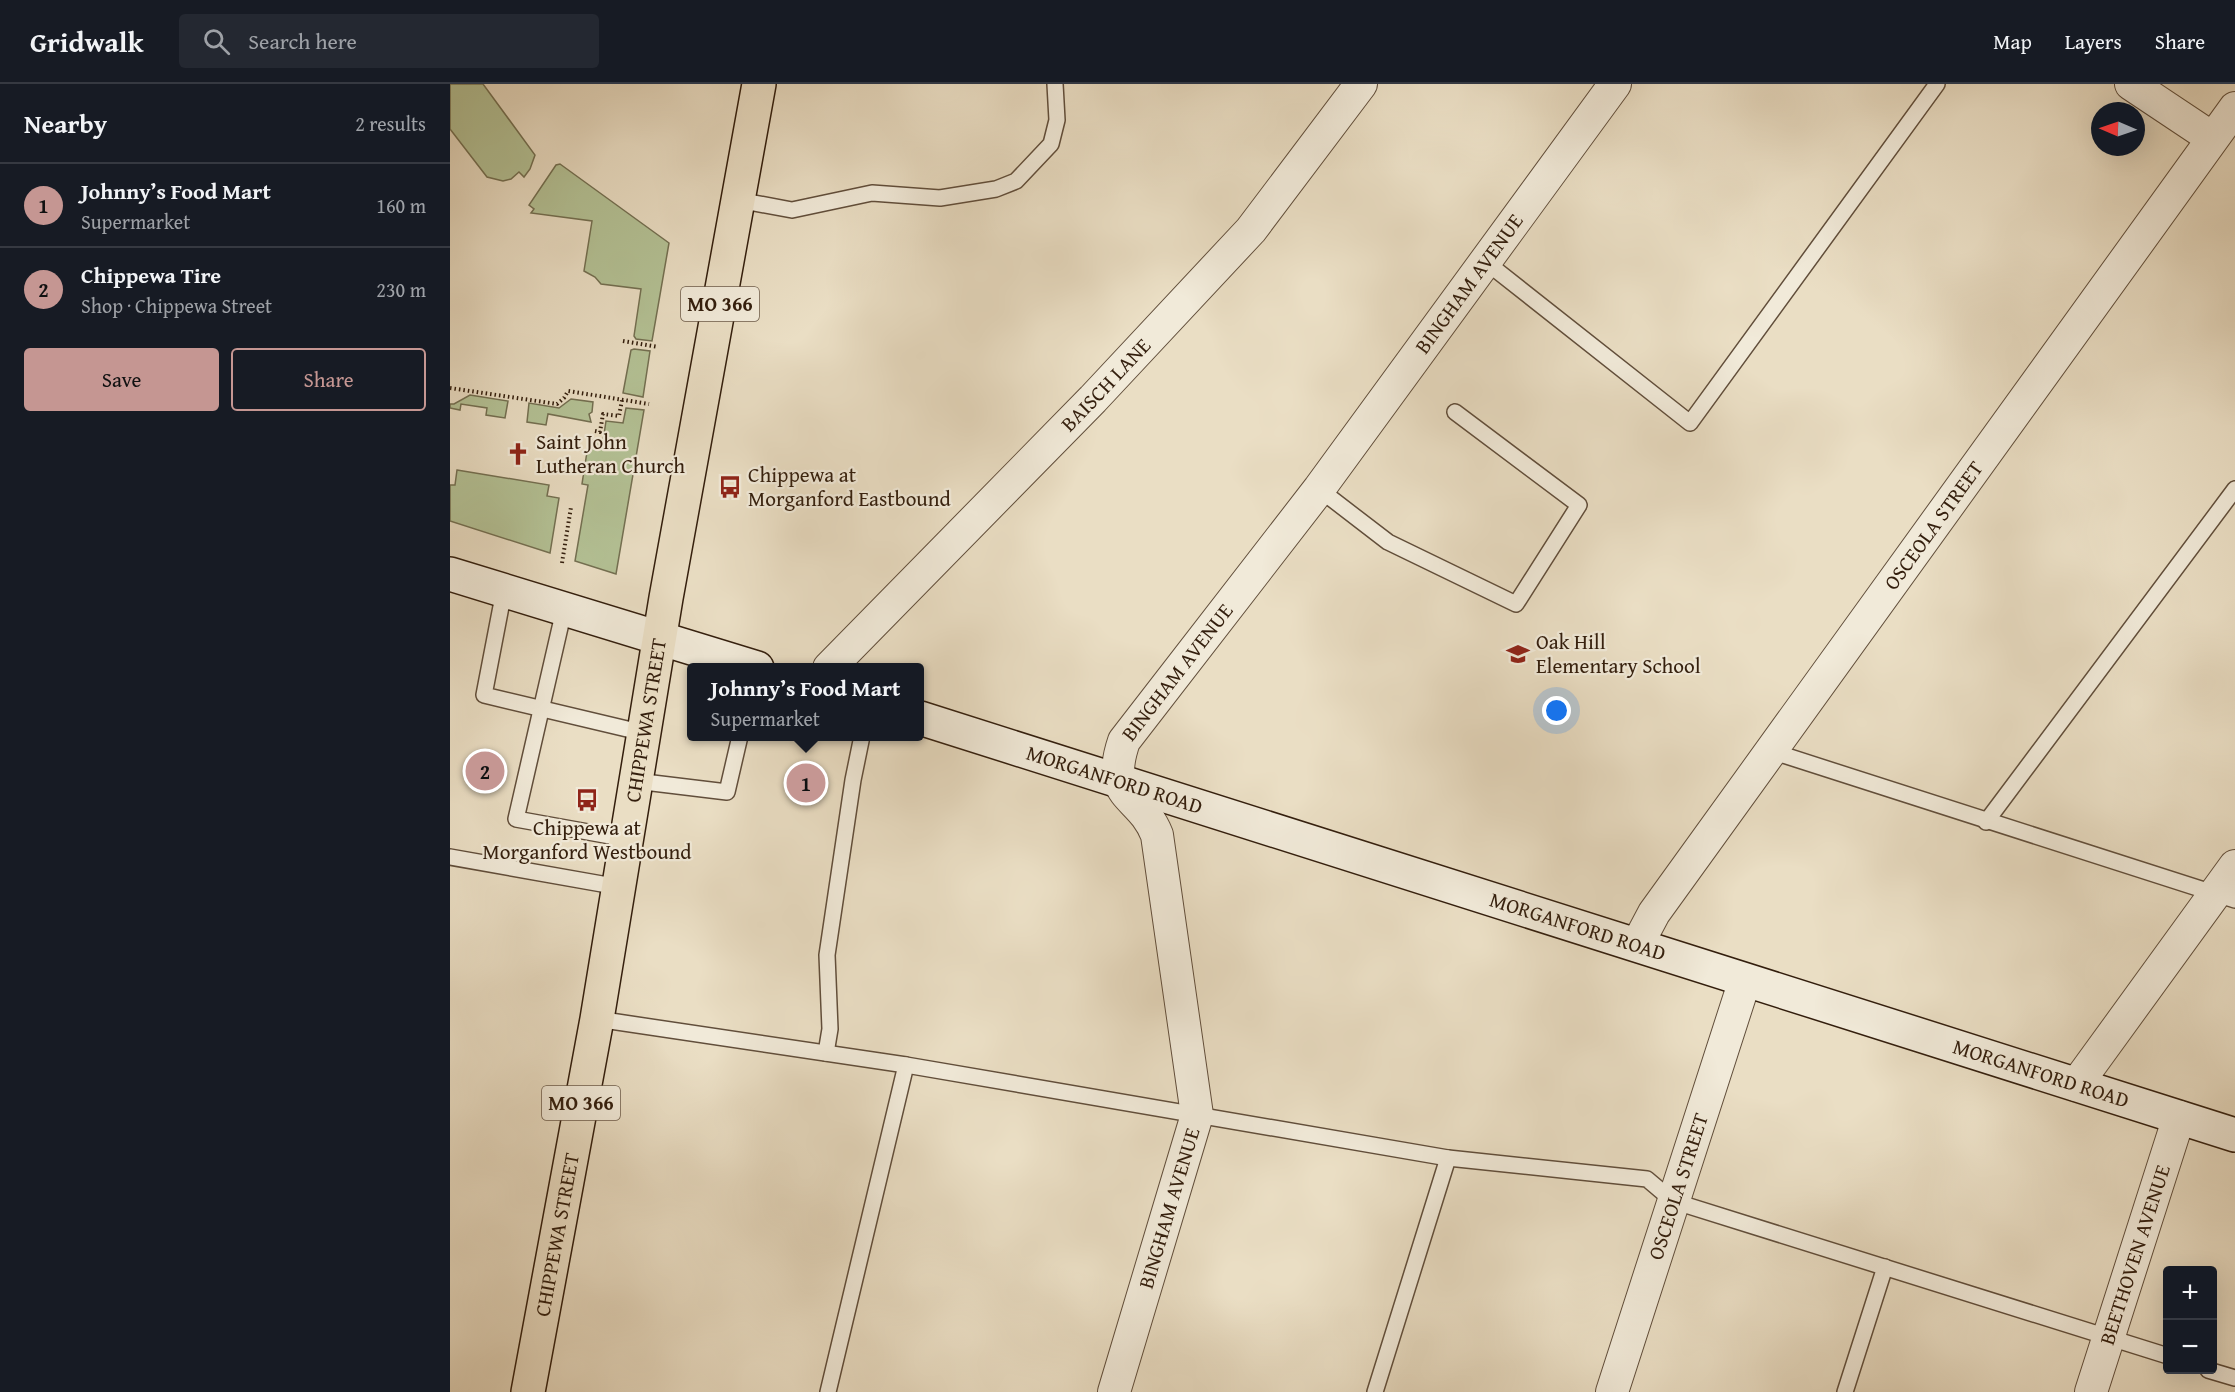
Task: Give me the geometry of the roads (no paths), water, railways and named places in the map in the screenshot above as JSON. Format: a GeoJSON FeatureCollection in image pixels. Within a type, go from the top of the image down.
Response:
{"type":"FeatureCollection","features":[{"type":"Feature","properties":{"kind":"main road","name":"CHIPPEWA STREET"},"geometry":{"type":"LineString","coordinates":[[528,1392],[597,1019],[660,637],[759,84]]}},
{"type":"Feature","properties":{"kind":"street","name":"BAISCH LANE"},"geometry":{"type":"LineString","coordinates":[[834,663],[1085,407],[1251,230],[1361,84]]}},
{"type":"Feature","properties":{"kind":"street","name":"BINGHAM AVENUE"},"geometry":{"type":"LineString","coordinates":[[1114,1392],[1197,1115],[1157,835],[1153,824],[1123,790],[1119,782],[1120,753],[1125,741],[1319,489],[1615,84]]}},
{"type":"Feature","properties":{"kind":"street"},"geometry":{"type":"LineString","coordinates":[[2132,84],[2212,138]]}},
{"type":"Feature","properties":{"kind":"street","name":"OSCEOLA STREET"},"geometry":{"type":"LineString","coordinates":[[1637,945],[1654,913],[2235,108]]}},
{"type":"Feature","properties":{"kind":"street"},"geometry":{"type":"LineString","coordinates":[[450,574],[743,663]]}},
{"type":"Feature","properties":{"kind":"street","name":"MORGANFORD ROAD"},"geometry":{"type":"LineString","coordinates":[[924,719],[2235,1135]]}},
{"type":"Feature","properties":{"kind":"street"},"geometry":{"type":"LineString","coordinates":[[2076,1085],[2225,896],[2235,866]]}},
{"type":"Feature","properties":{"kind":"street","name":"OSCEOLA STREET"},"geometry":{"type":"LineString","coordinates":[[1612,1392],[1745,980]]}},
{"type":"Feature","properties":{"kind":"street","name":"BEETHOVEN AVENUE"},"geometry":{"type":"LineString","coordinates":[[2091,1392],[2179,1117]]}},
{"type":"Feature","properties":{"kind":"lane"},"geometry":{"type":"LineString","coordinates":[[738,200],[792,210],[872,193],[940,198],[996,189],[1016,181],[1050,144],[1057,120],[1055,84]]}},
{"type":"Feature","properties":{"kind":"lane"},"geometry":{"type":"LineString","coordinates":[[1486,261],[1690,423],[1937,84]]}},
{"type":"Feature","properties":{"kind":"lane"},"geometry":{"type":"LineString","coordinates":[[1319,489],[1388,542],[1516,604],[1579,505],[1455,412]]}},
{"type":"Feature","properties":{"kind":"lane"},"geometry":{"type":"LineString","coordinates":[[1986,822],[2235,489]]}},
{"type":"Feature","properties":{"kind":"lane"},"geometry":{"type":"LineString","coordinates":[[504,591],[484,695],[644,733]]}},
{"type":"Feature","properties":{"kind":"lane"},"geometry":{"type":"LineString","coordinates":[[564,610],[516,819],[627,839]]}},
{"type":"Feature","properties":{"kind":"lane"},"geometry":{"type":"LineString","coordinates":[[636,781],[727,792],[739,741]]}},
{"type":"Feature","properties":{"kind":"lane"},"geometry":{"type":"LineString","coordinates":[[826,1053],[830,1029],[827,955],[861,741]]}},
{"type":"Feature","properties":{"kind":"lane"},"geometry":{"type":"LineString","coordinates":[[1771,751],[1986,822],[2225,896]]}},
{"type":"Feature","properties":{"kind":"lane"},"geometry":{"type":"LineString","coordinates":[[450,857],[619,887]]}},
{"type":"Feature","properties":{"kind":"lane"},"geometry":{"type":"LineString","coordinates":[[597,1019],[906,1065],[1448,1158],[1647,1179],[1673,1201],[2163,1354]]}},
{"type":"Feature","properties":{"kind":"lane"},"geometry":{"type":"LineString","coordinates":[[828,1392],[906,1065]]}},
{"type":"Feature","properties":{"kind":"lane"},"geometry":{"type":"LineString","coordinates":[[1375,1392],[1448,1158]]}},
{"type":"Feature","properties":{"kind":"lane"},"geometry":{"type":"LineString","coordinates":[[1845,1392],[1885,1267]]}},
{"type":"Feature","properties":{"kind":"lane"},"geometry":{"type":"LineString","coordinates":[[2217,1373],[2235,1378]]}},
{"type":"Feature","properties":{"kind":"place","name":"Saint John Lutheran Church"},"geometry":{"type":"Point","coordinates":[518,454]}},
{"type":"Feature","properties":{"kind":"place","name":"Chippewa at Morganford Eastbound"},"geometry":{"type":"Point","coordinates":[730,487]}},
{"type":"Feature","properties":{"kind":"place","name":"Oak Hill Elementary School"},"geometry":{"type":"Point","coordinates":[1518,654]}},
{"type":"Feature","properties":{"kind":"place","name":"Chippewa Tire"},"geometry":{"type":"Point","coordinates":[485,771]}},
{"type":"Feature","properties":{"kind":"place","name":"Johnny’s Food Mart"},"geometry":{"type":"Point","coordinates":[806,783]}},
{"type":"Feature","properties":{"kind":"place","name":"Chippewa at Morganford Westbound"},"geometry":{"type":"Point","coordinates":[587,800]}}]}
